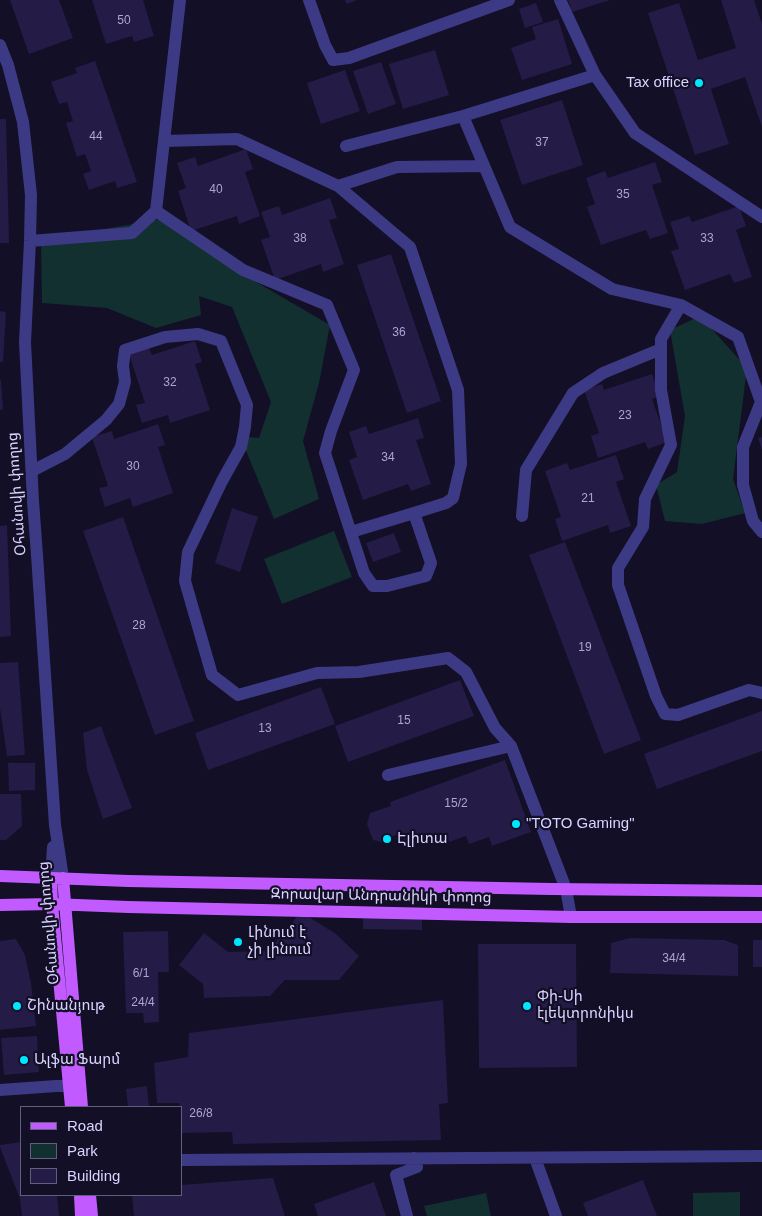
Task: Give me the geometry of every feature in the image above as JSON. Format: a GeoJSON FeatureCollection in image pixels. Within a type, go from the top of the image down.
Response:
{"type":"FeatureCollection","features":[{"type":"Feature","properties":{"kind":"main road","name":"Զորավար Անդրանիկի փողոց"},"geometry":{"type":"LineString","coordinates":[[0,876],[128,881],[762,891]]}},
{"type":"Feature","properties":{"kind":"main road","name":"Օհանովի փողոց"},"geometry":{"type":"LineString","coordinates":[[57,878],[74,1086],[71,1106]]}},
{"type":"Feature","properties":{"kind":"main road","name":"Զորավար Անդրանիկի փողոց"},"geometry":{"type":"LineString","coordinates":[[0,905],[58,904],[571,917],[762,917]]}},
{"type":"Feature","properties":{"kind":"main road","name":"Օհանովի փողոց"},"geometry":{"type":"LineString","coordinates":[[74,1086],[82,1106]]}},
{"type":"Feature","properties":{"kind":"main road"},"geometry":{"type":"LineString","coordinates":[[80,1196],[82,1216]]}},
{"type":"Feature","properties":{"kind":"main road"},"geometry":{"type":"LineString","coordinates":[[90,1196],[92,1216]]}},
{"type":"Feature","properties":{"kind":"street"},"geometry":{"type":"LineString","coordinates":[[30,242],[132,233],[156,211],[180,0]]}},
{"type":"Feature","properties":{"kind":"street"},"geometry":{"type":"LineString","coordinates":[[309,0],[325,45],[333,60],[349,58],[509,0]]}},
{"type":"Feature","properties":{"kind":"street"},"geometry":{"type":"LineString","coordinates":[[560,0],[595,75],[635,132],[762,217]]}},
{"type":"Feature","properties":{"kind":"street","name":"Օհանովի փողոց"},"geometry":{"type":"LineString","coordinates":[[0,45],[8,65],[23,122],[30,195],[30,242],[25,342],[57,878]]}},
{"type":"Feature","properties":{"kind":"street"},"geometry":{"type":"LineString","coordinates":[[346,146],[463,116],[595,75]]}},
{"type":"Feature","properties":{"kind":"street"},"geometry":{"type":"LineString","coordinates":[[463,116],[510,227],[612,289],[681,305],[738,337],[761,402],[743,447],[743,466],[744,485],[753,521],[762,532]]}},
{"type":"Feature","properties":{"kind":"street"},"geometry":{"type":"LineString","coordinates":[[164,141],[237,139],[338,186],[410,247],[458,390],[461,464],[453,498],[446,503],[351,532]]}},
{"type":"Feature","properties":{"kind":"street"},"geometry":{"type":"LineString","coordinates":[[338,186],[397,168],[484,166]]}},
{"type":"Feature","properties":{"kind":"street"},"geometry":{"type":"LineString","coordinates":[[156,211],[243,270],[327,305],[354,370],[325,452],[364,573],[374,586],[387,586],[426,576],[431,563],[414,513]]}},
{"type":"Feature","properties":{"kind":"street"},"geometry":{"type":"LineString","coordinates":[[681,305],[661,339],[660,349],[661,390],[671,445],[645,499],[643,526],[618,568],[618,585],[656,696],[665,714],[678,715],[749,690],[762,693]]}},
{"type":"Feature","properties":{"kind":"street"},"geometry":{"type":"LineString","coordinates":[[32,471],[65,454],[106,420],[119,404],[125,382],[124,350],[165,337],[198,334],[221,340],[247,405],[245,427],[241,447],[222,481],[188,552],[185,581],[212,676],[238,695],[317,673],[359,672],[448,658],[466,672],[495,728],[511,746],[566,889],[571,917]]}},
{"type":"Feature","properties":{"kind":"street"},"geometry":{"type":"LineString","coordinates":[[522,516],[526,470],[573,393],[603,373],[660,349]]}},
{"type":"Feature","properties":{"kind":"street"},"geometry":{"type":"LineString","coordinates":[[388,774],[511,746]]}},
{"type":"Feature","properties":{"kind":"street"},"geometry":{"type":"LineString","coordinates":[[0,1090],[74,1086]]}},
{"type":"Feature","properties":{"kind":"street"},"geometry":{"type":"LineString","coordinates":[[182,1160],[762,1156]]}},
{"type":"Feature","properties":{"kind":"street"},"geometry":{"type":"LineString","coordinates":[[407,1216],[396,1175],[417,1167],[414,1158]]}},
{"type":"Feature","properties":{"kind":"street"},"geometry":{"type":"LineString","coordinates":[[535,1158],[556,1216]]}},
{"type":"Feature","properties":{"kind":"green space"},"geometry":{"type":"Polygon","coordinates":[[[162,219],[256,282],[330,325],[319,383],[303,441],[319,499],[274,519],[240,436],[259,438],[271,402],[232,307],[199,296],[201,315],[156,328],[107,308],[42,303],[41,240],[162,219]]]}},
{"type":"Feature","properties":{"kind":"green space"},"geometry":{"type":"Polygon","coordinates":[[[700,316],[747,368],[733,479],[745,513],[702,524],[665,521],[656,485],[677,472],[685,416],[670,330],[700,316]]]}},
{"type":"Feature","properties":{"kind":"green space"},"geometry":{"type":"Polygon","coordinates":[[[334,531],[352,577],[282,604],[264,559],[334,531]]]}},
{"type":"Feature","properties":{"kind":"green space"},"geometry":{"type":"Polygon","coordinates":[[[740,1192],[740,1216],[693,1216],[693,1193],[740,1192]]]}},
{"type":"Feature","properties":{"kind":"green space"},"geometry":{"type":"Polygon","coordinates":[[[486,1193],[491,1216],[427,1216],[424,1206],[486,1193]]]}},
{"type":"Feature","properties":{"kind":"building"},"geometry":{"type":"Polygon","coordinates":[[[10,0],[59,0],[73,38],[29,54],[10,0]]]}},
{"type":"Feature","properties":{"kind":"building"},"geometry":{"type":"Polygon","coordinates":[[[92,0],[143,0],[154,36],[134,42],[132,36],[106,44],[92,0]]]}},
{"type":"Feature","properties":{"kind":"building"},"geometry":{"type":"Polygon","coordinates":[[[345,0],[357,0],[347,4],[345,0]]]}},
{"type":"Feature","properties":{"kind":"building"},"geometry":{"type":"Polygon","coordinates":[[[568,0],[610,0],[572,12],[568,0]]]}},
{"type":"Feature","properties":{"kind":"building","name":"Tax office"},"geometry":{"type":"Polygon","coordinates":[[[721,0],[754,0],[762,24],[762,127],[745,77],[711,89],[729,144],[695,155],[648,13],[679,3],[698,60],[736,48],[721,0]]]}},
{"type":"Feature","properties":{"kind":"building"},"geometry":{"type":"Polygon","coordinates":[[[536,3],[543,22],[525,28],[519,9],[536,3]]]}},
{"type":"Feature","properties":{"kind":"building"},"geometry":{"type":"Polygon","coordinates":[[[558,19],[572,64],[522,80],[511,48],[536,39],[532,27],[558,19]]]}},
{"type":"Feature","properties":{"kind":"building"},"geometry":{"type":"Polygon","coordinates":[[[435,50],[449,95],[403,109],[389,64],[435,50]]]}},
{"type":"Feature","properties":{"kind":"building"},"geometry":{"type":"Polygon","coordinates":[[[95,61],[137,182],[117,188],[115,181],[89,190],[83,174],[91,171],[85,154],[77,157],[66,123],[73,121],[67,102],[59,104],[51,82],[77,73],[75,68],[95,61]]]}},
{"type":"Feature","properties":{"kind":"building"},"geometry":{"type":"Polygon","coordinates":[[[381,62],[396,104],[368,114],[353,71],[381,62]]]}},
{"type":"Feature","properties":{"kind":"building"},"geometry":{"type":"Polygon","coordinates":[[[345,70],[360,111],[321,124],[307,83],[345,70]]]}},
{"type":"Feature","properties":{"kind":"building"},"geometry":{"type":"Polygon","coordinates":[[[562,100],[583,165],[522,185],[500,120],[562,100]]]}},
{"type":"Feature","properties":{"kind":"building"},"geometry":{"type":"Polygon","coordinates":[[[0,119],[6,119],[9,243],[0,243],[0,119]]]}},
{"type":"Feature","properties":{"kind":"building"},"geometry":{"type":"Polygon","coordinates":[[[246,149],[253,169],[245,172],[260,216],[239,224],[237,216],[191,231],[178,191],[186,188],[177,163],[195,157],[198,166],[246,149]]]}},
{"type":"Feature","properties":{"kind":"building"},"geometry":{"type":"Polygon","coordinates":[[[655,162],[662,182],[652,185],[668,233],[650,239],[646,230],[601,245],[587,207],[595,204],[586,178],[605,171],[608,178],[655,162]]]}},
{"type":"Feature","properties":{"kind":"building"},"geometry":{"type":"Polygon","coordinates":[[[330,198],[337,218],[329,220],[344,264],[323,272],[321,264],[275,280],[261,240],[270,237],[261,212],[279,206],[282,215],[330,198]]]}},
{"type":"Feature","properties":{"kind":"building"},"geometry":{"type":"Polygon","coordinates":[[[739,206],[746,226],[736,230],[752,277],[734,283],[730,274],[685,290],[671,251],[679,249],[670,222],[689,216],[692,222],[739,206]]]}},
{"type":"Feature","properties":{"kind":"building"},"geometry":{"type":"Polygon","coordinates":[[[391,254],[441,401],[407,413],[357,265],[391,254]]]}},
{"type":"Feature","properties":{"kind":"building"},"geometry":{"type":"Polygon","coordinates":[[[0,311],[6,312],[3,362],[0,362],[0,311]]]}},
{"type":"Feature","properties":{"kind":"building"},"geometry":{"type":"Polygon","coordinates":[[[195,341],[202,362],[195,364],[210,410],[170,423],[168,415],[142,423],[136,405],[145,403],[129,354],[149,348],[152,355],[195,341]]]}},
{"type":"Feature","properties":{"kind":"building"},"geometry":{"type":"Polygon","coordinates":[[[652,374],[660,396],[652,399],[667,442],[648,449],[645,442],[598,458],[591,436],[599,433],[584,390],[602,384],[604,390],[652,374]]]}},
{"type":"Feature","properties":{"kind":"building"},"geometry":{"type":"Polygon","coordinates":[[[0,380],[3,409],[0,410],[0,380]]]}},
{"type":"Feature","properties":{"kind":"building"},"geometry":{"type":"Polygon","coordinates":[[[418,418],[424,438],[416,440],[431,484],[411,491],[408,484],[363,500],[349,460],[357,457],[349,432],[366,426],[369,434],[418,418]]]}},
{"type":"Feature","properties":{"kind":"building"},"geometry":{"type":"Polygon","coordinates":[[[158,424],[165,445],[158,447],[173,493],[133,507],[130,498],[105,507],[99,488],[108,486],[92,437],[112,431],[114,439],[158,424]]]}},
{"type":"Feature","properties":{"kind":"building"},"geometry":{"type":"Polygon","coordinates":[[[762,437],[762,450],[758,438],[762,437]]]}},
{"type":"Feature","properties":{"kind":"building"},"geometry":{"type":"Polygon","coordinates":[[[616,455],[624,479],[616,482],[631,526],[610,533],[608,525],[562,541],[555,519],[561,517],[545,471],[567,463],[570,470],[616,455]]]}},
{"type":"Feature","properties":{"kind":"building"},"geometry":{"type":"Polygon","coordinates":[[[232,508],[258,517],[240,572],[215,563],[232,508]]]}},
{"type":"Feature","properties":{"kind":"building"},"geometry":{"type":"Polygon","coordinates":[[[123,517],[194,721],[155,735],[83,531],[123,517]]]}},
{"type":"Feature","properties":{"kind":"building"},"geometry":{"type":"Polygon","coordinates":[[[7,525],[11,636],[0,637],[0,526],[7,525]]]}},
{"type":"Feature","properties":{"kind":"building"},"geometry":{"type":"Polygon","coordinates":[[[394,533],[401,552],[373,562],[366,543],[394,533]]]}},
{"type":"Feature","properties":{"kind":"building"},"geometry":{"type":"Polygon","coordinates":[[[565,542],[641,740],[604,754],[529,555],[565,542]]]}},
{"type":"Feature","properties":{"kind":"building"},"geometry":{"type":"Polygon","coordinates":[[[18,662],[25,755],[7,756],[0,708],[0,663],[18,662]]]}},
{"type":"Feature","properties":{"kind":"building"},"geometry":{"type":"Polygon","coordinates":[[[460,680],[474,716],[348,762],[335,726],[460,680]]]}},
{"type":"Feature","properties":{"kind":"building"},"geometry":{"type":"Polygon","coordinates":[[[321,687],[335,724],[208,770],[195,733],[321,687]]]}},
{"type":"Feature","properties":{"kind":"building"},"geometry":{"type":"Polygon","coordinates":[[[762,711],[762,751],[657,789],[644,754],[762,711]]]}},
{"type":"Feature","properties":{"kind":"building"},"geometry":{"type":"Polygon","coordinates":[[[101,726],[132,808],[103,819],[87,770],[83,733],[101,726]]]}},
{"type":"Feature","properties":{"kind":"building"},"geometry":{"type":"Polygon","coordinates":[[[505,760],[531,832],[492,846],[489,837],[469,844],[466,836],[449,842],[447,836],[426,843],[424,836],[405,843],[401,833],[393,836],[389,844],[373,840],[367,824],[370,813],[391,806],[390,802],[505,760]]]}},
{"type":"Feature","properties":{"kind":"building"},"geometry":{"type":"Polygon","coordinates":[[[8,763],[35,763],[35,790],[9,791],[8,763]]]}},
{"type":"Feature","properties":{"kind":"building"},"geometry":{"type":"Polygon","coordinates":[[[0,794],[21,794],[22,826],[6,840],[0,840],[0,794]]]}},
{"type":"Feature","properties":{"kind":"building"},"geometry":{"type":"Polygon","coordinates":[[[301,912],[336,934],[359,956],[339,980],[285,980],[270,996],[204,998],[203,984],[179,965],[204,933],[228,952],[268,951],[301,912]]]}},
{"type":"Feature","properties":{"kind":"building"},"geometry":{"type":"Polygon","coordinates":[[[363,915],[422,916],[422,930],[363,929],[363,915]]]}},
{"type":"Feature","properties":{"kind":"building"},"geometry":{"type":"Polygon","coordinates":[[[168,931],[169,972],[158,972],[159,1022],[144,1023],[143,1013],[126,1013],[123,932],[168,931]]]}},
{"type":"Feature","properties":{"kind":"building"},"geometry":{"type":"Polygon","coordinates":[[[630,938],[724,940],[738,945],[738,976],[610,973],[611,943],[630,938]]]}},
{"type":"Feature","properties":{"kind":"building"},"geometry":{"type":"Polygon","coordinates":[[[16,939],[25,955],[31,983],[36,1026],[0,1030],[0,941],[16,939]]]}},
{"type":"Feature","properties":{"kind":"building"},"geometry":{"type":"Polygon","coordinates":[[[753,940],[762,940],[762,967],[753,967],[753,940]]]}},
{"type":"Feature","properties":{"kind":"building","name":"Փի-Սի էլեկտրոնիկս"},"geometry":{"type":"Polygon","coordinates":[[[478,944],[576,944],[577,1067],[479,1068],[478,944]]]}},
{"type":"Feature","properties":{"kind":"building"},"geometry":{"type":"Polygon","coordinates":[[[443,1000],[448,1103],[439,1104],[441,1140],[233,1144],[232,1132],[182,1133],[182,1106],[180,1106],[179,1103],[157,1103],[154,1063],[188,1057],[189,1033],[443,1000]]]}},
{"type":"Feature","properties":{"kind":"building"},"geometry":{"type":"Polygon","coordinates":[[[37,1036],[39,1072],[4,1075],[1,1038],[37,1036]]]}},
{"type":"Feature","properties":{"kind":"building"},"geometry":{"type":"Polygon","coordinates":[[[147,1086],[149,1106],[128,1106],[126,1089],[147,1086]]]}},
{"type":"Feature","properties":{"kind":"building"},"geometry":{"type":"Polygon","coordinates":[[[20,1142],[20,1196],[57,1196],[59,1216],[22,1216],[20,1199],[0,1145],[20,1142]]]}},
{"type":"Feature","properties":{"kind":"building"},"geometry":{"type":"Polygon","coordinates":[[[273,1178],[285,1216],[134,1216],[132,1196],[182,1196],[182,1185],[273,1178]]]}},
{"type":"Feature","properties":{"kind":"building"},"geometry":{"type":"Polygon","coordinates":[[[643,1180],[657,1216],[588,1216],[583,1203],[643,1180]]]}},
{"type":"Feature","properties":{"kind":"building"},"geometry":{"type":"Polygon","coordinates":[[[374,1182],[386,1216],[318,1216],[314,1204],[374,1182]]]}},
{"type":"Feature","properties":{"kind":"place","name":"Tax office"},"geometry":{"type":"Point","coordinates":[699,83]}},
{"type":"Feature","properties":{"kind":"place","name":"\"TOTO Gaming\""},"geometry":{"type":"Point","coordinates":[516,824]}},
{"type":"Feature","properties":{"kind":"place","name":"Էլիտա"},"geometry":{"type":"Point","coordinates":[387,839]}},
{"type":"Feature","properties":{"kind":"place","name":"Լինում է չի լինում"},"geometry":{"type":"Point","coordinates":[238,942]}},
{"type":"Feature","properties":{"kind":"place","name":"Շինանյութ"},"geometry":{"type":"Point","coordinates":[17,1006]}},
{"type":"Feature","properties":{"kind":"place","name":"Փի-Սի էլեկտրոնիկս"},"geometry":{"type":"Point","coordinates":[527,1006]}},
{"type":"Feature","properties":{"kind":"place","name":"Ալֆա Ֆարմ"},"geometry":{"type":"Point","coordinates":[24,1060]}}]}
